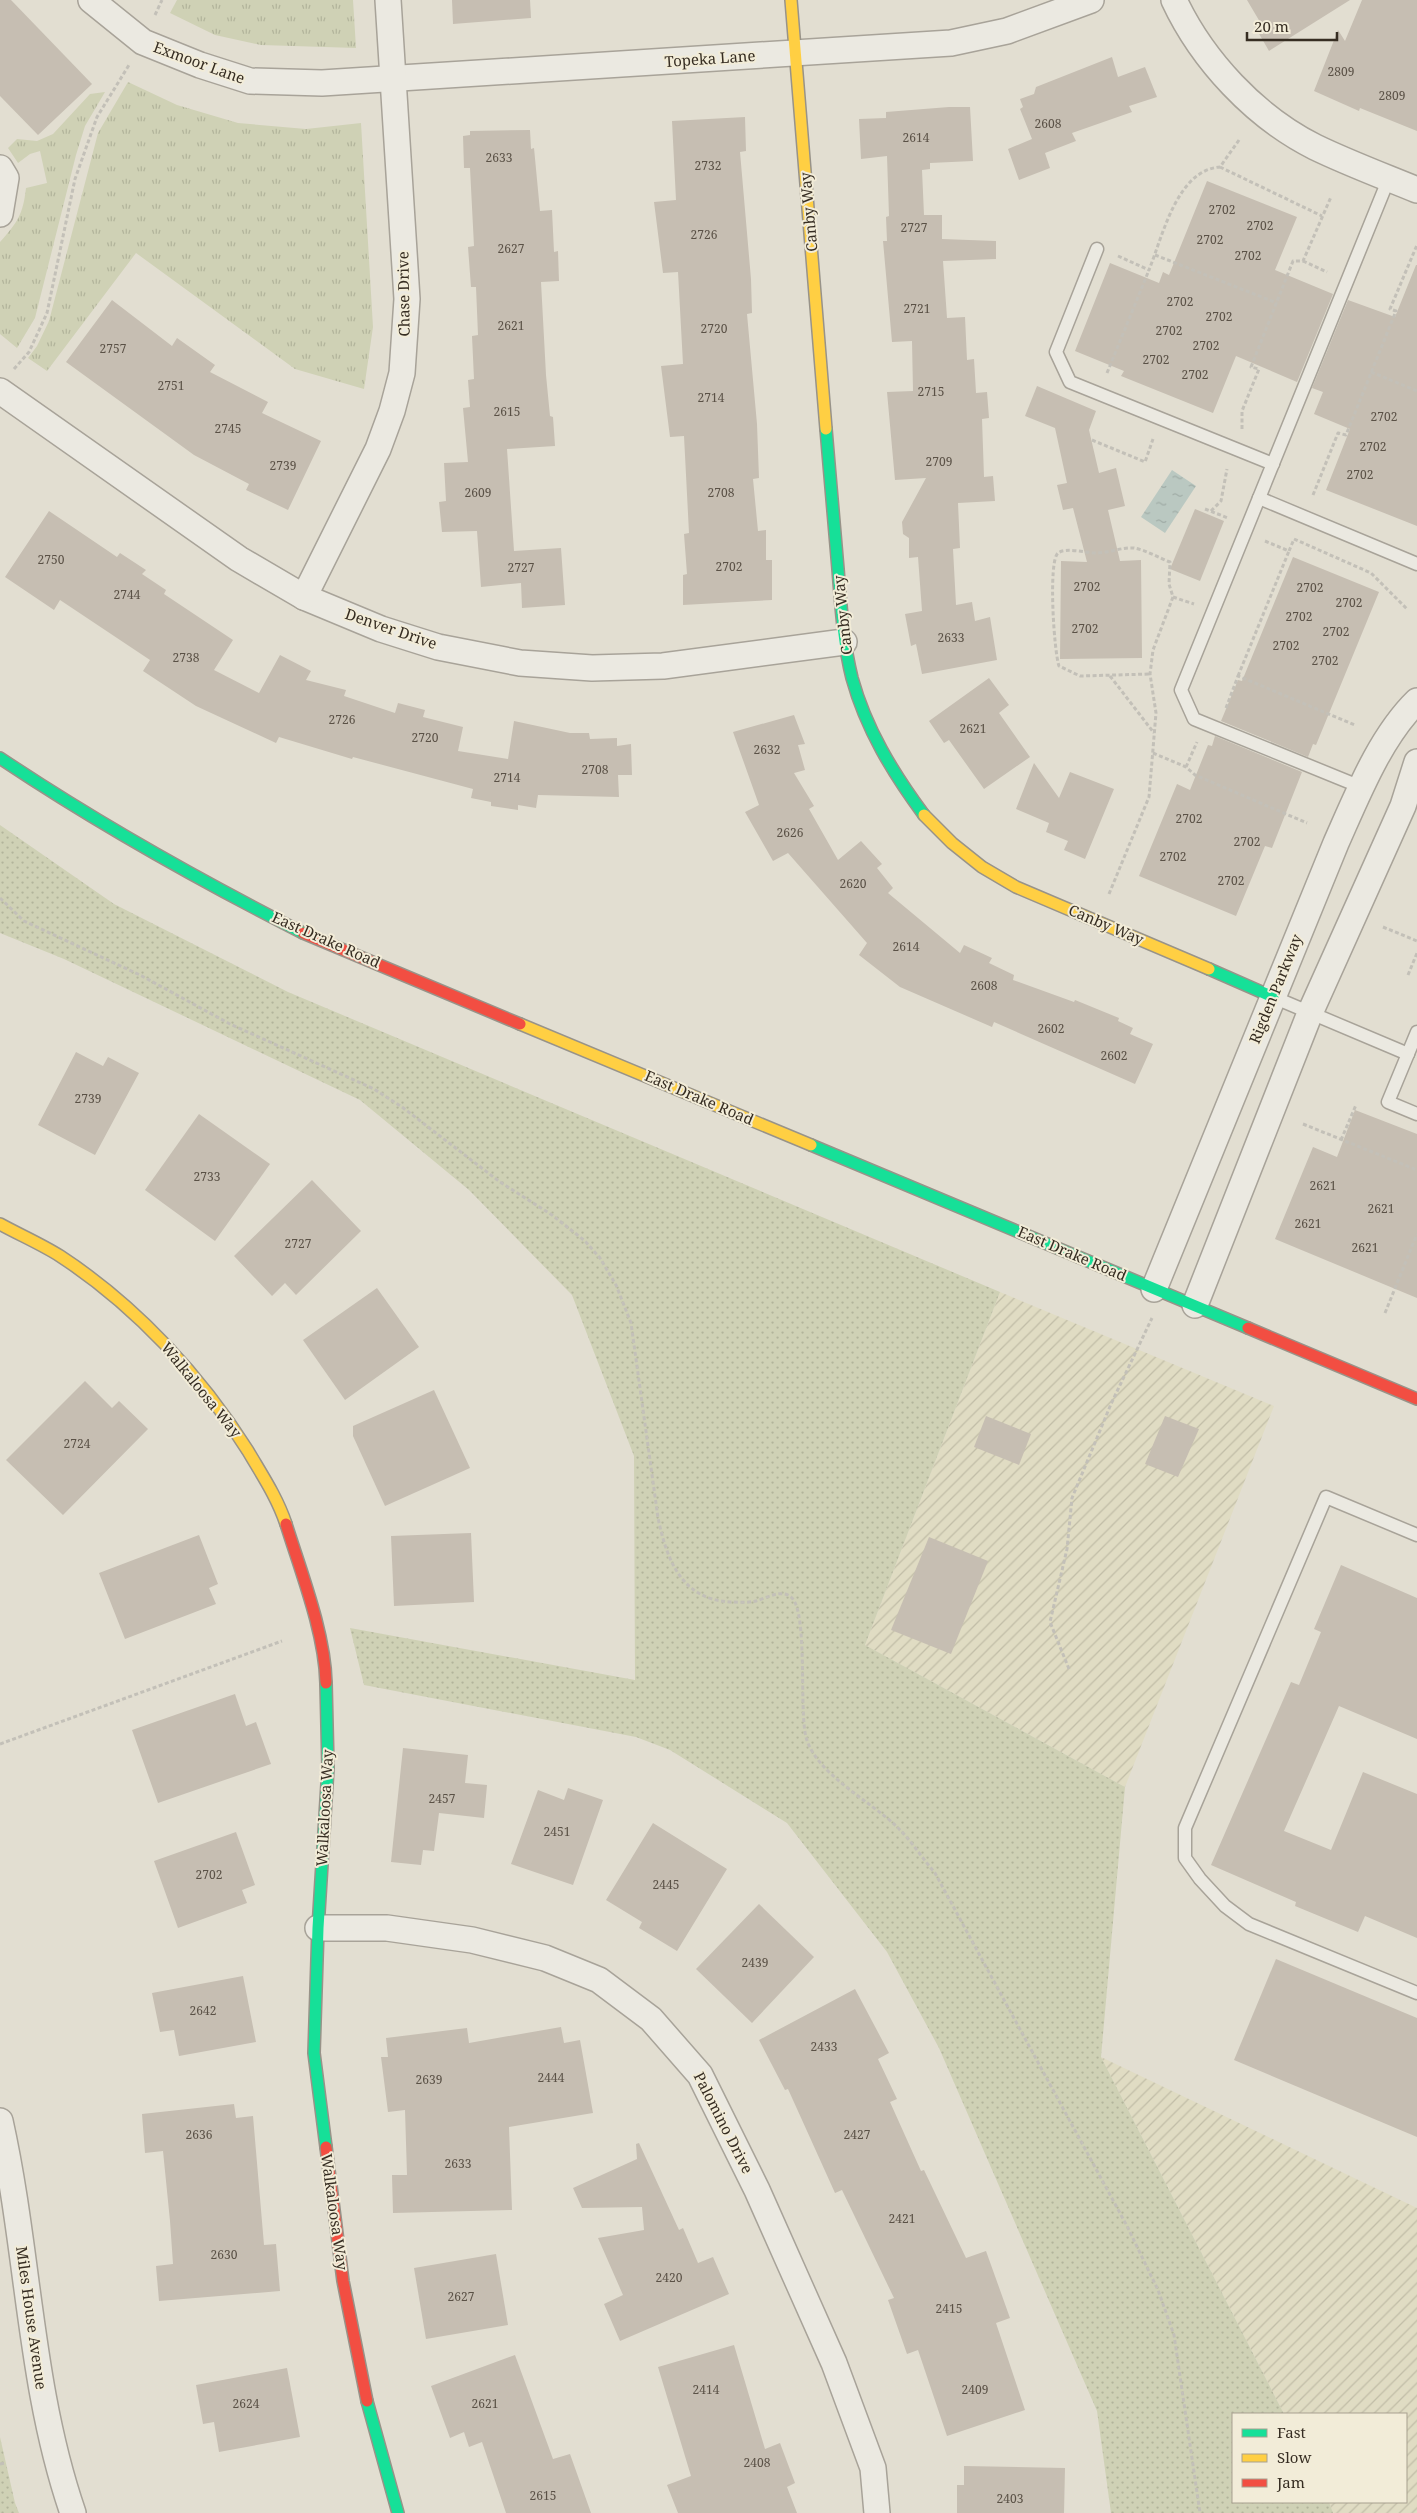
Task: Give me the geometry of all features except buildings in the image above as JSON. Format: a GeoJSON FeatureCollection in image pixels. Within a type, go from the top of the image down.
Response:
{"type":"FeatureCollection","features":[{"type":"Feature","properties":{"kind":"street","name":"Exmoor Lane"},"geometry":{"type":"LineString","coordinates":[[91,0],[143,42],[200,65],[250,82],[322,83]]}},
{"type":"Feature","properties":{"kind":"street","name":"Chase Drive"},"geometry":{"type":"LineString","coordinates":[[304,597],[378,449],[392,411],[402,373],[407,322],[407,299],[388,0]]}},
{"type":"Feature","properties":{"kind":"street","name":"Canby Way"},"geometry":{"type":"LineString","coordinates":[[791,0],[844,642],[862,714],[884,761],[937,828],[971,858],[1015,886],[1273,997]]}},
{"type":"Feature","properties":{"kind":"street","name":"Topeka Lane"},"geometry":{"type":"LineString","coordinates":[[322,83],[951,43],[1007,31],[1091,0]]}},
{"type":"Feature","properties":{"kind":"street"},"geometry":{"type":"LineString","coordinates":[[1174,0],[1202,49],[1236,88],[1270,118],[1314,146],[1417,190]]}},
{"type":"Feature","properties":{"kind":"street"},"geometry":{"type":"LineString","coordinates":[[0,168],[6,178],[0,214]]}},
{"type":"Feature","properties":{"kind":"street","name":"Denver Drive"},"geometry":{"type":"LineString","coordinates":[[0,391],[239,560],[304,597],[381,629],[438,647],[520,663],[592,668],[663,666],[844,642]]}},
{"type":"Feature","properties":{"kind":"street","name":"Rigden Parkway"},"geometry":{"type":"LineString","coordinates":[[1159,1291],[1273,997],[1361,787],[1400,717],[1417,701]]}},
{"type":"Feature","properties":{"kind":"street","name":"East Drake Road"},"geometry":{"type":"LineString","coordinates":[[0,758],[142,848],[203,883],[304,933],[1417,1399]]}},
{"type":"Feature","properties":{"kind":"street"},"geometry":{"type":"LineString","coordinates":[[1195,1305],[1310,1013],[1403,806],[1417,762]]}},
{"type":"Feature","properties":{"kind":"street","name":"Walkaloosa Way"},"geometry":{"type":"LineString","coordinates":[[0,1224],[60,1256],[117,1300],[168,1346],[229,1421],[279,1502],[311,1603],[326,1669],[328,1768],[318,1928],[314,2053],[327,2167],[344,2281],[366,2396],[398,2513]]}},
{"type":"Feature","properties":{"kind":"street","name":"Palomino Drive"},"geometry":{"type":"LineString","coordinates":[[318,1928],[387,1928],[472,1940],[545,1958],[599,1980],[651,2019],[700,2075],[757,2190],[834,2363],[873,2468],[877,2513]]}},
{"type":"Feature","properties":{"kind":"street","name":"Miles House Avenue"},"geometry":{"type":"LineString","coordinates":[[0,2121],[40,2386],[58,2470],[73,2513]]}},
{"type":"Feature","properties":{"kind":"lane"},"geometry":{"type":"LineString","coordinates":[[1361,787],[1194,719],[1182,690],[1389,178]]}},
{"type":"Feature","properties":{"kind":"lane"},"geometry":{"type":"LineString","coordinates":[[1097,249],[1056,352],[1070,382],[1273,464]]}},
{"type":"Feature","properties":{"kind":"lane"},"geometry":{"type":"LineString","coordinates":[[1259,498],[1417,564]]}},
{"type":"Feature","properties":{"kind":"lane"},"geometry":{"type":"LineString","coordinates":[[1273,997],[1408,1054]]}},
{"type":"Feature","properties":{"kind":"lane"},"geometry":{"type":"LineString","coordinates":[[1417,1032],[1388,1102],[1417,1114]]}},
{"type":"Feature","properties":{"kind":"lane"},"geometry":{"type":"LineString","coordinates":[[1417,1535],[1326,1496],[1185,1828],[1185,1858],[1225,1906],[1249,1924],[1417,1993]]}},
{"type":"Feature","properties":{"kind":"path"},"geometry":{"type":"LineString","coordinates":[[153,19],[162,0]]}},
{"type":"Feature","properties":{"kind":"path"},"geometry":{"type":"LineString","coordinates":[[13,370],[29,352],[47,312],[75,180],[97,117],[128,66]]}},
{"type":"Feature","properties":{"kind":"path"},"geometry":{"type":"LineString","coordinates":[[1220,167],[1240,140]]}},
{"type":"Feature","properties":{"kind":"path"},"geometry":{"type":"LineString","coordinates":[[1106,375],[1187,182],[1208,168],[1220,167],[1322,216]]}},
{"type":"Feature","properties":{"kind":"path"},"geometry":{"type":"LineString","coordinates":[[1303,261],[1331,197]]}},
{"type":"Feature","properties":{"kind":"path"},"geometry":{"type":"LineString","coordinates":[[1313,495],[1338,433],[1346,435],[1396,311],[1390,309],[1417,244]]}},
{"type":"Feature","properties":{"kind":"path"},"geometry":{"type":"LineString","coordinates":[[1155,255],[1276,304]]}},
{"type":"Feature","properties":{"kind":"path"},"geometry":{"type":"LineString","coordinates":[[1118,256],[1149,270]]}},
{"type":"Feature","properties":{"kind":"path"},"geometry":{"type":"LineString","coordinates":[[1242,430],[1242,411],[1259,369],[1251,367],[1293,261],[1303,261],[1328,272]]}},
{"type":"Feature","properties":{"kind":"path"},"geometry":{"type":"LineString","coordinates":[[1371,372],[1417,391]]}},
{"type":"Feature","properties":{"kind":"path"},"geometry":{"type":"LineString","coordinates":[[1092,440],[1144,462],[1154,438],[1163,442]]}},
{"type":"Feature","properties":{"kind":"path"},"geometry":{"type":"LineString","coordinates":[[1218,465],[1236,472]]}},
{"type":"Feature","properties":{"kind":"path"},"geometry":{"type":"LineString","coordinates":[[1211,511],[1221,501],[1227,469]]}},
{"type":"Feature","properties":{"kind":"path"},"geometry":{"type":"LineString","coordinates":[[1205,509],[1229,518]]}},
{"type":"Feature","properties":{"kind":"path"},"geometry":{"type":"LineString","coordinates":[[1226,709],[1294,540],[1371,573],[1407,609]]}},
{"type":"Feature","properties":{"kind":"path"},"geometry":{"type":"LineString","coordinates":[[1265,542],[1289,552]]}},
{"type":"Feature","properties":{"kind":"path"},"geometry":{"type":"LineString","coordinates":[[1109,894],[1149,797],[1156,713],[1150,674],[1153,650],[1173,597],[1169,584],[1170,562],[1134,548],[1098,553],[1062,551],[1055,555],[1053,564],[1054,612],[1056,658],[1059,666],[1080,676],[1150,674]]}},
{"type":"Feature","properties":{"kind":"path"},"geometry":{"type":"LineString","coordinates":[[1173,597],[1199,606]]}},
{"type":"Feature","properties":{"kind":"path"},"geometry":{"type":"LineString","coordinates":[[1110,676],[1154,734]]}},
{"type":"Feature","properties":{"kind":"path"},"geometry":{"type":"LineString","coordinates":[[1238,676],[1354,725]]}},
{"type":"Feature","properties":{"kind":"path"},"geometry":{"type":"LineString","coordinates":[[1186,767],[1198,742]]}},
{"type":"Feature","properties":{"kind":"path"},"geometry":{"type":"LineString","coordinates":[[1153,752],[1186,767],[1195,775],[1307,823]]}},
{"type":"Feature","properties":{"kind":"path"},"geometry":{"type":"LineString","coordinates":[[0,898],[24,921],[140,975],[230,1024],[374,1089],[402,1107],[500,1182],[552,1215],[585,1241],[600,1258],[616,1285],[631,1323],[658,1518],[667,1554],[686,1584],[701,1596],[737,1602],[755,1601],[775,1594],[785,1594],[793,1598],[801,1639],[806,1737],[818,1760],[897,1827],[935,1873],[1127,2226],[1158,2290],[1174,2335],[1200,2513]]}},
{"type":"Feature","properties":{"kind":"path"},"geometry":{"type":"LineString","coordinates":[[1383,927],[1417,941]]}},
{"type":"Feature","properties":{"kind":"path"},"geometry":{"type":"LineString","coordinates":[[1408,975],[1417,953]]}},
{"type":"Feature","properties":{"kind":"path"},"geometry":{"type":"LineString","coordinates":[[1341,1140],[1356,1105]]}},
{"type":"Feature","properties":{"kind":"path"},"geometry":{"type":"LineString","coordinates":[[1303,1124],[1417,1170]]}},
{"type":"Feature","properties":{"kind":"path"},"geometry":{"type":"LineString","coordinates":[[1384,1313],[1417,1234]]}},
{"type":"Feature","properties":{"kind":"path"},"geometry":{"type":"LineString","coordinates":[[1069,1669],[1050,1622],[1067,1549],[1072,1498],[1159,1291]]}},
{"type":"Feature","properties":{"kind":"path"},"geometry":{"type":"LineString","coordinates":[[0,1744],[282,1641]]}},
{"type":"Feature","properties":{"kind":"path"},"geometry":{"type":"LineString","coordinates":[[0,2464],[6,2463]]}},
{"type":"Feature","properties":{"kind":"shaded area"},"geometry":{"type":"Polygon","coordinates":[[[1000,1292],[1274,1406],[1125,1787],[865,1645],[1000,1292]]]}},
{"type":"Feature","properties":{"kind":"shaded area"},"geometry":{"type":"Polygon","coordinates":[[[1101,2057],[1417,2208],[1417,2513],[1333,2513],[1329,2503],[1407,2503],[1407,2413],[1283,2413],[1101,2057]]]}},
{"type":"Feature","properties":{"kind":"green space"},"geometry":{"type":"Polygon","coordinates":[[[177,0],[353,0],[356,48],[261,45],[215,35],[170,13],[177,0]]]}},
{"type":"Feature","properties":{"kind":"green space"},"geometry":{"type":"Polygon","coordinates":[[[128,82],[177,105],[238,123],[306,129],[361,123],[373,327],[364,389],[295,369],[136,253],[47,371],[28,358],[37,346],[49,321],[98,133],[128,82]]]}},
{"type":"Feature","properties":{"kind":"green space"},"geometry":{"type":"Polygon","coordinates":[[[105,92],[85,126],[35,318],[17,348],[0,334],[0,242],[19,217],[26,188],[47,183],[40,151],[30,154],[18,163],[8,148],[17,139],[37,141],[53,134],[90,94],[105,92]]]}},
{"type":"Feature","properties":{"kind":"green space"},"geometry":{"type":"Polygon","coordinates":[[[0,825],[114,904],[288,992],[1000,1292],[865,1645],[1125,1787],[1101,2057],[1283,2413],[1232,2413],[1232,2503],[1329,2503],[1333,2513],[1111,2513],[1097,2411],[939,2048],[887,1952],[787,1823],[670,1750],[636,1737],[364,1685],[350,1628],[635,1680],[634,1456],[572,1295],[469,1190],[360,1100],[64,959],[0,933],[0,825]]]}},
{"type":"Feature","properties":{"kind":"green space"},"geometry":{"type":"Polygon","coordinates":[[[0,2437],[15,2503],[19,2513],[0,2513],[0,2437]]]}},
{"type":"Feature","properties":{"kind":"water"},"geometry":{"type":"Polygon","coordinates":[[[1172,470],[1196,486],[1165,533],[1141,517],[1172,470]]]}},
{"type":"Feature","properties":{"kind":"traffic: fast"},"geometry":{"type":"LineString","coordinates":[[826,429],[843,624],[852,678],[873,733],[891,767],[924,815]]}},
{"type":"Feature","properties":{"kind":"traffic: fast"},"geometry":{"type":"LineString","coordinates":[[0,758],[149,850],[303,933]]}},
{"type":"Feature","properties":{"kind":"traffic: fast"},"geometry":{"type":"LineString","coordinates":[[1209,969],[1273,997]]}},
{"type":"Feature","properties":{"kind":"traffic: fast"},"geometry":{"type":"LineString","coordinates":[[811,1145],[1248,1328]]}},
{"type":"Feature","properties":{"kind":"traffic: fast"},"geometry":{"type":"LineString","coordinates":[[326,1683],[328,1768],[318,1928],[314,2053],[326,2147]]}},
{"type":"Feature","properties":{"kind":"traffic: fast"},"geometry":{"type":"LineString","coordinates":[[367,2401],[398,2513]]}},
{"type":"Feature","properties":{"kind":"traffic: slow"},"geometry":{"type":"LineString","coordinates":[[791,0],[826,429]]}},
{"type":"Feature","properties":{"kind":"traffic: slow"},"geometry":{"type":"LineString","coordinates":[[924,815],[952,843],[982,867],[1016,887],[1209,969]]}},
{"type":"Feature","properties":{"kind":"traffic: slow"},"geometry":{"type":"LineString","coordinates":[[520,1024],[811,1145]]}},
{"type":"Feature","properties":{"kind":"traffic: slow"},"geometry":{"type":"LineString","coordinates":[[0,1224],[60,1256],[88,1275],[140,1319],[165,1344],[188,1369],[230,1423],[269,1486],[286,1524]]}},
{"type":"Feature","properties":{"kind":"traffic: jam"},"geometry":{"type":"LineString","coordinates":[[303,933],[520,1024]]}},
{"type":"Feature","properties":{"kind":"traffic: jam"},"geometry":{"type":"LineString","coordinates":[[1248,1328],[1417,1399]]}},
{"type":"Feature","properties":{"kind":"traffic: jam"},"geometry":{"type":"LineString","coordinates":[[286,1524],[317,1623],[325,1664],[326,1683]]}},
{"type":"Feature","properties":{"kind":"traffic: jam"},"geometry":{"type":"LineString","coordinates":[[326,2147],[343,2281],[367,2401]]}}]}
